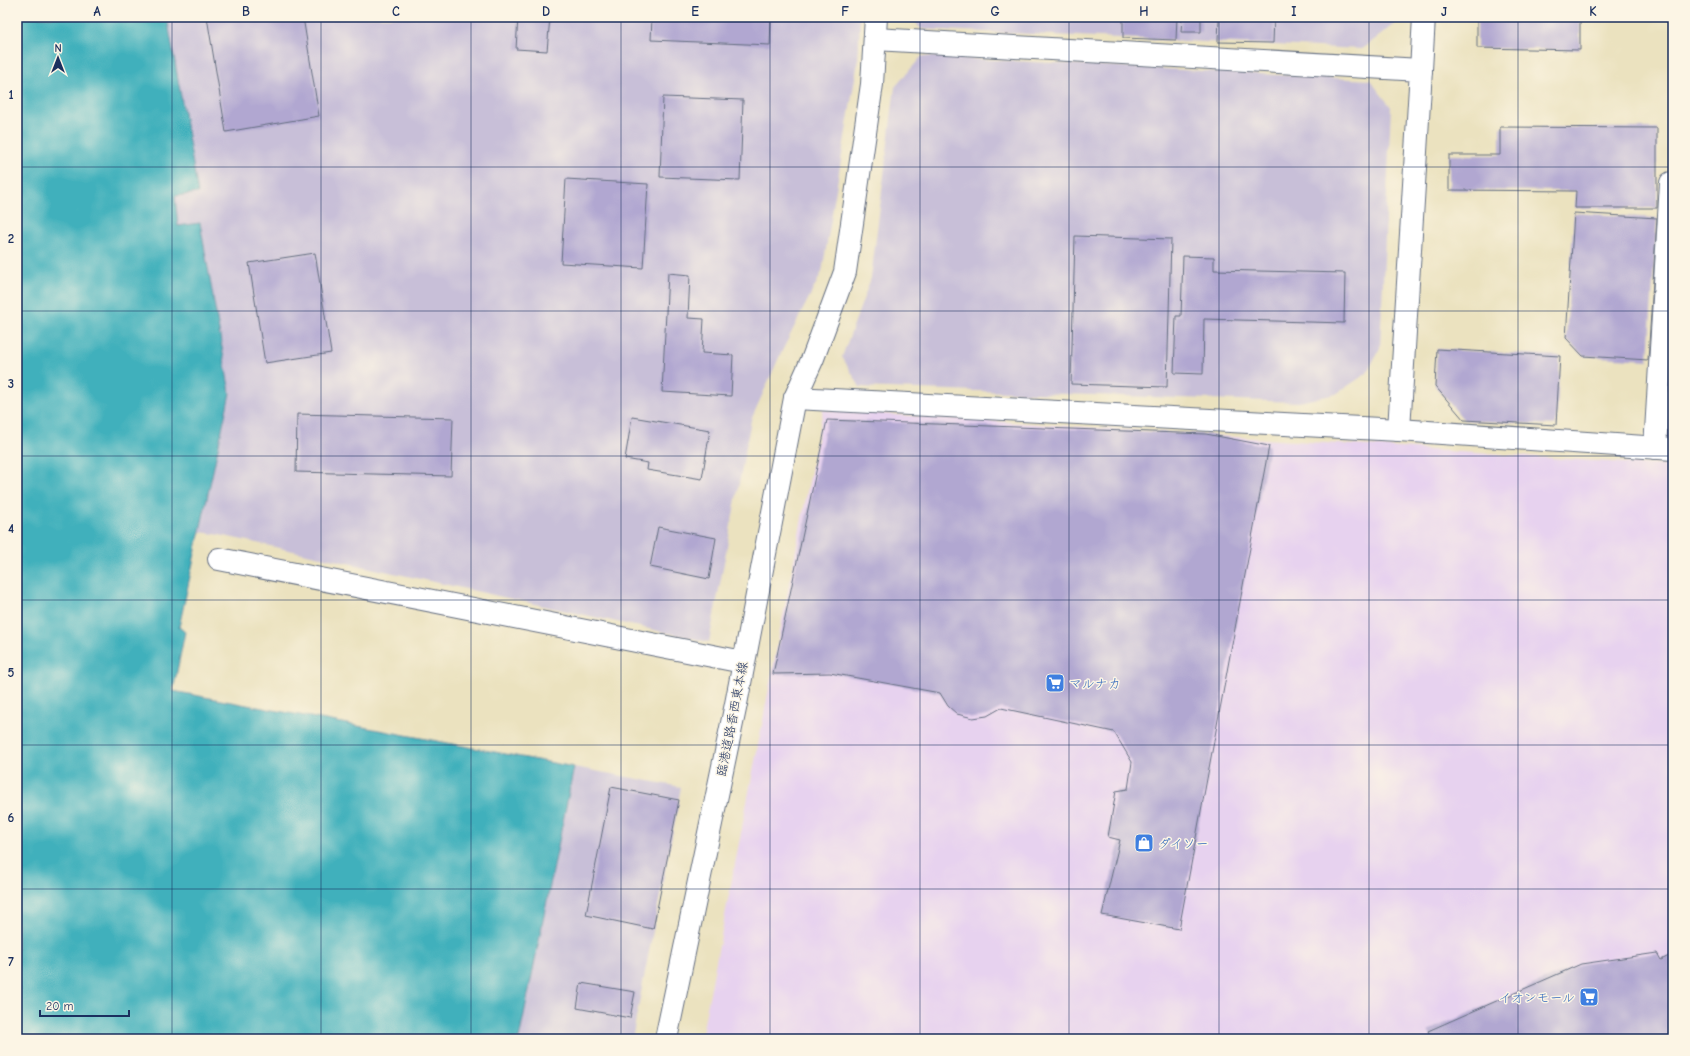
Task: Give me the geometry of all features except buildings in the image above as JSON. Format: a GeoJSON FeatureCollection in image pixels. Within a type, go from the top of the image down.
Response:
{"type":"FeatureCollection","features":[{"type":"Feature","properties":{"kind":"street","name":"臨港道路香西東本線"},"geometry":{"type":"LineString","coordinates":[[666,1039],[736,704],[795,398],[813,358],[845,272],[872,84],[876,17]]}},
{"type":"Feature","properties":{"kind":"street"},"geometry":{"type":"LineString","coordinates":[[1399,430],[1424,17]]}},
{"type":"Feature","properties":{"kind":"street"},"geometry":{"type":"LineString","coordinates":[[875,39],[1421,70]]}},
{"type":"Feature","properties":{"kind":"street"},"geometry":{"type":"LineString","coordinates":[[795,398],[1399,430],[1664,449],[1672,183]]}},
{"type":"Feature","properties":{"kind":"street"},"geometry":{"type":"LineString","coordinates":[[219,559],[743,662]]}},
{"type":"Feature","properties":{"kind":"shaded area"},"geometry":{"type":"Polygon","coordinates":[[[167,17],[860,17],[858,61],[822,272],[781,353],[751,420],[709,642],[215,534],[200,532],[230,393],[200,223],[178,227],[174,196],[197,193],[167,17]]]}},
{"type":"Feature","properties":{"kind":"shaded area"},"geometry":{"type":"Polygon","coordinates":[[[911,17],[1398,17],[1398,22],[1362,49],[921,29],[911,17]]]}},
{"type":"Feature","properties":{"kind":"shaded area"},"geometry":{"type":"Polygon","coordinates":[[[922,56],[1370,80],[1391,107],[1380,348],[1367,373],[1336,394],[1299,402],[860,387],[842,357],[871,278],[895,87],[922,56]]]}},
{"type":"Feature","properties":{"kind":"shaded area"},"geometry":{"type":"Polygon","coordinates":[[[1673,177],[1673,440],[1657,439],[1673,177]]]}},
{"type":"Feature","properties":{"kind":"shaded area"},"geometry":{"type":"Polygon","coordinates":[[[823,410],[1673,466],[1673,1039],[701,1039],[823,410]]]}},
{"type":"Feature","properties":{"kind":"shaded area"},"geometry":{"type":"Polygon","coordinates":[[[574,767],[681,787],[632,1039],[519,1039],[574,767]]]}},
{"type":"Feature","properties":{"kind":"water"},"geometry":{"type":"Polygon","coordinates":[[[17,17],[167,17],[198,193],[175,196],[178,226],[200,223],[230,393],[179,627],[185,632],[173,691],[574,767],[519,1039],[17,1039],[17,17]]]}},
{"type":"Feature","properties":{"kind":"place","name":"マルナカ"},"geometry":{"type":"Point","coordinates":[1055,683]}},
{"type":"Feature","properties":{"kind":"place","name":"ダイソー"},"geometry":{"type":"Point","coordinates":[1144,843]}},
{"type":"Feature","properties":{"kind":"place","name":"イオンモール"},"geometry":{"type":"Point","coordinates":[1589,997]}}]}
